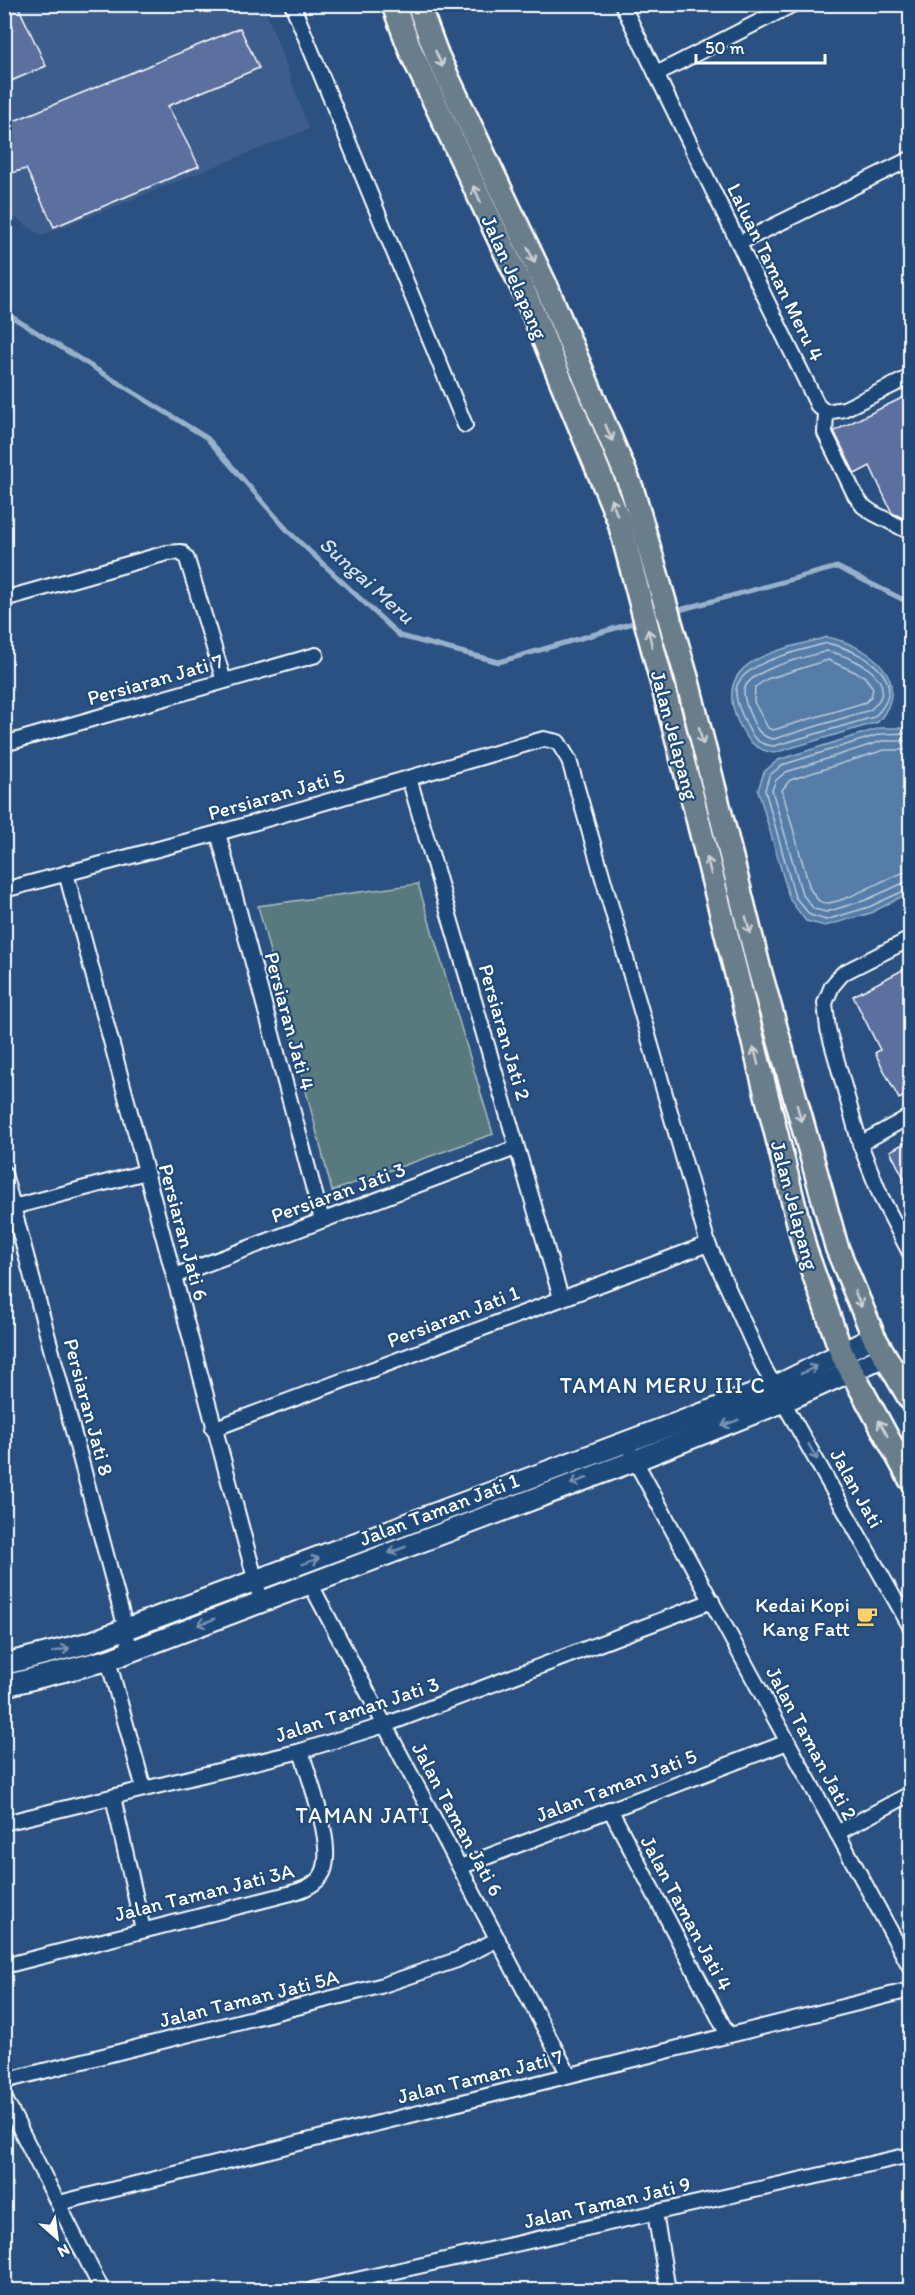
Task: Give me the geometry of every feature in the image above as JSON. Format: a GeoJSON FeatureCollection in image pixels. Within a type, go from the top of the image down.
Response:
{"type":"FeatureCollection","features":[{"type":"Feature","properties":{"kind":"main road","name":"Jalan Jelapang"},"geometry":{"type":"LineString","coordinates":[[393,4],[412,54],[526,296],[603,479],[632,563],[663,695],[692,796],[805,1249],[847,1363],[910,1479]]}},
{"type":"Feature","properties":{"kind":"main road","name":"Jalan Jelapang"},"geometry":{"type":"LineString","coordinates":[[418,4],[436,55],[547,288],[632,489],[687,679],[759,968],[837,1248],[879,1347],[910,1399]]}},
{"type":"Feature","properties":{"kind":"street"},"geometry":{"type":"LineString","coordinates":[[292,4],[465,425]]}},
{"type":"Feature","properties":{"kind":"street","name":"Laluan Taman Meru 4"},"geometry":{"type":"LineString","coordinates":[[622,4],[818,406],[826,412],[825,433],[855,495],[863,506],[873,513],[910,532]]}},
{"type":"Feature","properties":{"kind":"street"},"geometry":{"type":"LineString","coordinates":[[656,74],[794,4]]}},
{"type":"Feature","properties":{"kind":"street"},"geometry":{"type":"LineString","coordinates":[[739,243],[910,159]]}},
{"type":"Feature","properties":{"kind":"street"},"geometry":{"type":"LineString","coordinates":[[826,412],[844,410],[910,377]]}},
{"type":"Feature","properties":{"kind":"street"},"geometry":{"type":"LineString","coordinates":[[4,598],[167,553],[181,552],[187,559],[224,681]]}},
{"type":"Feature","properties":{"kind":"street","name":"Persiaran Jati 7"},"geometry":{"type":"LineString","coordinates":[[4,744],[316,655]]}},
{"type":"Feature","properties":{"kind":"street","name":"Persiaran Jati 5"},"geometry":{"type":"LineString","coordinates":[[4,890],[218,833],[544,739],[558,742]]}},
{"type":"Feature","properties":{"kind":"street","name":"Jalan Jati"},"geometry":{"type":"LineString","coordinates":[[558,742],[569,760],[708,1244],[764,1368],[910,1626]]}},
{"type":"Feature","properties":{"kind":"street","name":"Persiaran Jati 2"},"geometry":{"type":"LineString","coordinates":[[409,778],[561,1298]]}},
{"type":"Feature","properties":{"kind":"street","name":"Persiaran Jati 4"},"geometry":{"type":"LineString","coordinates":[[218,833],[322,1220]]}},
{"type":"Feature","properties":{"kind":"street","name":"Persiaran Jati 6"},"geometry":{"type":"LineString","coordinates":[[66,873],[213,1430],[261,1601]]}},
{"type":"Feature","properties":{"kind":"street"},"geometry":{"type":"LineString","coordinates":[[910,939],[843,973],[832,987],[825,1003],[828,1029],[860,1144],[881,1197],[910,1253]]}},
{"type":"Feature","properties":{"kind":"street"},"geometry":{"type":"LineString","coordinates":[[860,1144],[910,1116]]}},
{"type":"Feature","properties":{"kind":"street","name":"Persiaran Jati 3"},"geometry":{"type":"LineString","coordinates":[[174,1276],[516,1148]]}},
{"type":"Feature","properties":{"kind":"street"},"geometry":{"type":"LineString","coordinates":[[14,1207],[146,1172]]}},
{"type":"Feature","properties":{"kind":"street","name":"Persiaran Jati 8"},"geometry":{"type":"LineString","coordinates":[[4,1173],[130,1651]]}},
{"type":"Feature","properties":{"kind":"street","name":"Persiaran Jati 1"},"geometry":{"type":"LineString","coordinates":[[213,1430],[708,1244]]}},
{"type":"Feature","properties":{"kind":"street","name":"Jalan Taman Jati 1"},"geometry":{"type":"LineString","coordinates":[[4,1686],[108,1660],[310,1583],[780,1394],[879,1347]]}},
{"type":"Feature","properties":{"kind":"street","name":"Jalan Taman Jati 1"},"geometry":{"type":"LineString","coordinates":[[4,1664],[88,1643],[631,1452]]}},
{"type":"Feature","properties":{"kind":"street","name":"Jalan Taman Jati 2"},"geometry":{"type":"LineString","coordinates":[[631,1452],[910,1967]]}},
{"type":"Feature","properties":{"kind":"street","name":"Jalan Taman Jati 6"},"geometry":{"type":"LineString","coordinates":[[310,1583],[569,2075]]}},
{"type":"Feature","properties":{"kind":"street","name":"Jalan Taman Jati 3"},"geometry":{"type":"LineString","coordinates":[[4,1823],[301,1751],[385,1725],[712,1601]]}},
{"type":"Feature","properties":{"kind":"street"},"geometry":{"type":"LineString","coordinates":[[108,1660],[144,1789]]}},
{"type":"Feature","properties":{"kind":"street","name":"Jalan Taman Jati 5"},"geometry":{"type":"LineString","coordinates":[[460,1867],[788,1742]]}},
{"type":"Feature","properties":{"kind":"street","name":"Jalan Taman Jati 3A"},"geometry":{"type":"LineString","coordinates":[[4,1966],[276,1898],[305,1888],[321,1877],[327,1861],[326,1842],[301,1751]]}},
{"type":"Feature","properties":{"kind":"street"},"geometry":{"type":"LineString","coordinates":[[837,1833],[910,1794]]}},
{"type":"Feature","properties":{"kind":"street"},"geometry":{"type":"LineString","coordinates":[[113,1797],[142,1930]]}},
{"type":"Feature","properties":{"kind":"street","name":"Jalan Taman Jati 4"},"geometry":{"type":"LineString","coordinates":[[610,1809],[728,2035]]}},
{"type":"Feature","properties":{"kind":"street","name":"Jalan Taman Jati 5A"},"geometry":{"type":"LineString","coordinates":[[4,2081],[381,1986],[457,1960],[498,1939]]}},
{"type":"Feature","properties":{"kind":"street","name":"Jalan Taman Jati 7"},"geometry":{"type":"LineString","coordinates":[[59,2203],[910,1990]]}},
{"type":"Feature","properties":{"kind":"street"},"geometry":{"type":"LineString","coordinates":[[4,2097],[102,2290]]}},
{"type":"Feature","properties":{"kind":"street","name":"Jalan Taman Jati 9"},"geometry":{"type":"LineString","coordinates":[[312,2290],[910,2156]]}},
{"type":"Feature","properties":{"kind":"street"},"geometry":{"type":"LineString","coordinates":[[655,2213],[668,2290]]}},
{"type":"Feature","properties":{"kind":"shaded area"},"geometry":{"type":"Polygon","coordinates":[[[5,5],[264,5],[309,129],[41,236],[5,210],[5,5]]]}},
{"type":"Feature","properties":{"kind":"green space"},"geometry":{"type":"Polygon","coordinates":[[[418,884],[493,1134],[332,1191],[258,906],[418,884]]]}},
{"type":"Feature","properties":{"kind":"water"},"geometry":{"type":"Polygon","coordinates":[[[827,637],[858,648],[882,666],[889,678],[892,691],[888,706],[878,722],[774,753],[756,746],[741,728],[732,700],[734,683],[742,670],[755,660],[771,653],[827,637]]]}},
{"type":"Feature","properties":{"kind":"water"},"geometry":{"type":"Polygon","coordinates":[[[880,728],[910,728],[910,892],[871,913],[825,926],[806,921],[790,900],[758,790],[764,772],[778,760],[880,728]]]}},
{"type":"Feature","properties":{"kind":"building"},"geometry":{"type":"Polygon","coordinates":[[[4,4],[17,4],[46,66],[4,84],[4,4]]]}},
{"type":"Feature","properties":{"kind":"building"},"geometry":{"type":"Polygon","coordinates":[[[240,28],[259,68],[168,106],[199,166],[54,227],[26,169],[4,175],[4,125],[240,28]]]}},
{"type":"Feature","properties":{"kind":"building"},"geometry":{"type":"Polygon","coordinates":[[[910,394],[910,517],[905,519],[892,513],[870,466],[855,474],[834,431],[910,394]]]}},
{"type":"Feature","properties":{"kind":"building"},"geometry":{"type":"Polygon","coordinates":[[[910,966],[910,1093],[899,1099],[875,1053],[880,1050],[853,996],[910,966]]]}},
{"type":"Feature","properties":{"kind":"building"},"geometry":{"type":"Polygon","coordinates":[[[910,1140],[910,1190],[890,1151],[910,1140]]]}},
{"type":"Feature","properties":{"kind":"waterway","name":"Sungai Meru"},"geometry":{"type":"LineString","coordinates":[[4,312],[207,438],[289,532],[400,636],[499,662],[640,621]]}},
{"type":"Feature","properties":{"kind":"waterway","name":"Sungai Meru"},"geometry":{"type":"LineString","coordinates":[[672,612],[837,567],[910,603]]}},
{"type":"Feature","properties":{"kind":"place","name":"Kedai Kopi Kang Fatt"},"geometry":{"type":"Point","coordinates":[867,1616]}},
{"type":"Feature","properties":{"kind":"district","name":"TAMAN MERU III C"},"geometry":{"type":"Point","coordinates":[663,1385]}},
{"type":"Feature","properties":{"kind":"district","name":"TAMAN JATI"},"geometry":{"type":"Point","coordinates":[363,1815]}}]}
